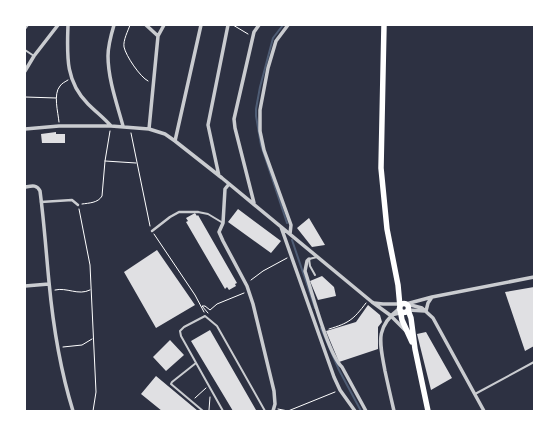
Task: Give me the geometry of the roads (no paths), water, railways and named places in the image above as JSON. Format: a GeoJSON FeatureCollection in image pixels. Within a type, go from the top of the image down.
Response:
{"type":"FeatureCollection","features":[{"type":"Feature","properties":{"kind":"main road"},"geometry":{"type":"LineString","coordinates":[[384,25],[382,59],[381,168],[387,229],[407,331],[415,349]]}},
{"type":"Feature","properties":{"kind":"main road"},"geometry":{"type":"LineString","coordinates":[[403,307],[410,318],[428,411]]}},
{"type":"Feature","properties":{"kind":"street"},"geometry":{"type":"LineString","coordinates":[[25,72],[34,56],[58,25]]}},
{"type":"Feature","properties":{"kind":"street"},"geometry":{"type":"LineString","coordinates":[[68,25],[68,59],[71,79],[88,104],[103,116],[111,126]]}},
{"type":"Feature","properties":{"kind":"street"},"geometry":{"type":"LineString","coordinates":[[114,25],[110,38],[108,56],[110,76],[123,126]]}},
{"type":"Feature","properties":{"kind":"street"},"geometry":{"type":"LineString","coordinates":[[146,25],[158,36]]}},
{"type":"Feature","properties":{"kind":"street"},"geometry":{"type":"LineString","coordinates":[[149,129],[158,36],[164,25]]}},
{"type":"Feature","properties":{"kind":"street"},"geometry":{"type":"LineString","coordinates":[[175,141],[200,25]]}},
{"type":"Feature","properties":{"kind":"street"},"geometry":{"type":"LineString","coordinates":[[219,176],[208,125],[228,25]]}},
{"type":"Feature","properties":{"kind":"street"},"geometry":{"type":"LineString","coordinates":[[254,204],[234,119],[254,32],[259,25]]}},
{"type":"Feature","properties":{"kind":"street"},"geometry":{"type":"LineString","coordinates":[[288,25],[276,41],[268,68],[260,110],[260,131],[264,150],[291,225],[290,234]]}},
{"type":"Feature","properties":{"kind":"street"},"geometry":{"type":"LineString","coordinates":[[25,129],[59,126],[123,126],[149,129],[165,134],[254,204],[372,302],[390,315],[407,331]]}},
{"type":"Feature","properties":{"kind":"street"},"geometry":{"type":"LineString","coordinates":[[229,184],[225,189],[223,223],[219,232],[247,286],[253,304],[274,391],[273,409]]}},
{"type":"Feature","properties":{"kind":"street"},"geometry":{"type":"LineString","coordinates":[[25,187],[39,187],[50,291],[65,386],[73,411]]}},
{"type":"Feature","properties":{"kind":"street"},"geometry":{"type":"LineString","coordinates":[[41,202],[72,200],[78,205]]}},
{"type":"Feature","properties":{"kind":"street"},"geometry":{"type":"LineString","coordinates":[[152,231],[179,212],[198,212]]}},
{"type":"Feature","properties":{"kind":"street"},"geometry":{"type":"LineString","coordinates":[[280,226],[321,342],[340,390],[355,411]]}},
{"type":"Feature","properties":{"kind":"street"},"geometry":{"type":"LineString","coordinates":[[309,259],[307,261],[305,271],[324,330],[338,363],[342,367],[366,411]]}},
{"type":"Feature","properties":{"kind":"street"},"geometry":{"type":"LineString","coordinates":[[394,411],[380,340],[383,328],[390,315],[403,307],[432,297],[534,277]]}},
{"type":"Feature","properties":{"kind":"street"},"geometry":{"type":"LineString","coordinates":[[25,286],[49,284]]}},
{"type":"Feature","properties":{"kind":"street"},"geometry":{"type":"LineString","coordinates":[[426,311],[428,303],[432,297]]}},
{"type":"Feature","properties":{"kind":"street"},"geometry":{"type":"LineString","coordinates":[[372,302],[426,311],[436,323],[484,411]]}},
{"type":"Feature","properties":{"kind":"lane"},"geometry":{"type":"LineString","coordinates":[[25,29],[28,25]]}},
{"type":"Feature","properties":{"kind":"lane"},"geometry":{"type":"LineString","coordinates":[[25,50],[34,56]]}},
{"type":"Feature","properties":{"kind":"lane"},"geometry":{"type":"LineString","coordinates":[[198,212],[208,214],[223,223]]}},
{"type":"Feature","properties":{"kind":"lane"},"geometry":{"type":"LineString","coordinates":[[315,276],[310,266],[309,259],[318,257]]}},
{"type":"Feature","properties":{"kind":"lane"},"geometry":{"type":"LineString","coordinates":[[224,411],[180,332],[184,327],[205,316],[217,326],[265,411]]}},
{"type":"Feature","properties":{"kind":"lane"},"geometry":{"type":"LineString","coordinates":[[196,362],[171,384],[203,411]]}},
{"type":"Feature","properties":{"kind":"lane"},"geometry":{"type":"LineString","coordinates":[[475,394],[534,362]]}},
{"type":"Feature","properties":{"kind":"waterway"},"geometry":{"type":"LineString","coordinates":[[283,25],[273,38],[260,87],[256,116],[261,145],[287,223]]}},
{"type":"Feature","properties":{"kind":"waterway"},"geometry":{"type":"LineString","coordinates":[[292,240],[315,308]]}},
{"type":"Feature","properties":{"kind":"waterway"},"geometry":{"type":"LineString","coordinates":[[321,328],[339,370],[361,411]]}}]}
